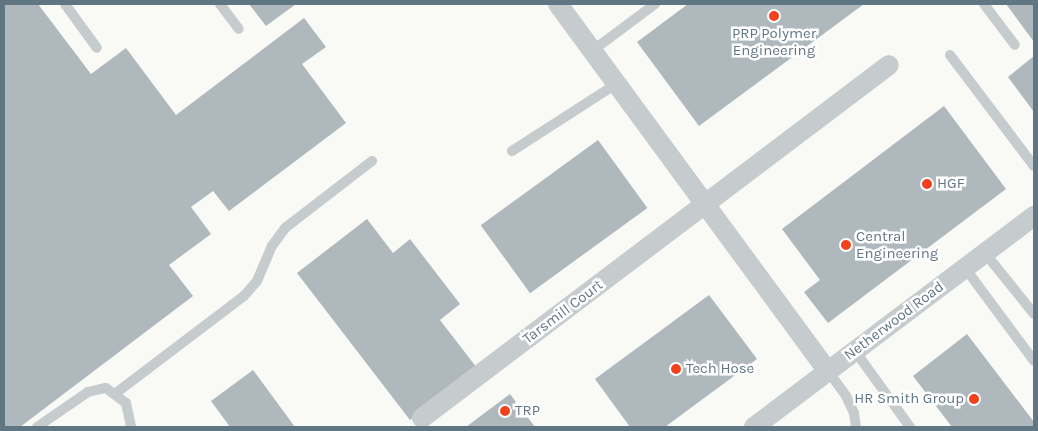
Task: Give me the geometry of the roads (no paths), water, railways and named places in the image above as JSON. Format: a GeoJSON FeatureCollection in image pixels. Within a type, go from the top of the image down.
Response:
{"type":"FeatureCollection","features":[{"type":"Feature","properties":{"kind":"street"},"geometry":{"type":"LineString","coordinates":[[558,4],[704,205],[828,371]]}},
{"type":"Feature","properties":{"kind":"street","name":"Tarsmill Court"},"geometry":{"type":"LineString","coordinates":[[422,418],[889,65]]}},
{"type":"Feature","properties":{"kind":"street","name":"Netherwood Road"},"geometry":{"type":"LineString","coordinates":[[754,427],[1034,216]]}},
{"type":"Feature","properties":{"kind":"lane"},"geometry":{"type":"LineString","coordinates":[[64,4],[97,48]]}},
{"type":"Feature","properties":{"kind":"lane"},"geometry":{"type":"LineString","coordinates":[[220,4],[239,29]]}},
{"type":"Feature","properties":{"kind":"lane"},"geometry":{"type":"LineString","coordinates":[[592,51],[655,4]]}},
{"type":"Feature","properties":{"kind":"lane"},"geometry":{"type":"LineString","coordinates":[[984,4],[1015,45]]}},
{"type":"Feature","properties":{"kind":"lane"},"geometry":{"type":"LineString","coordinates":[[950,55],[1034,166]]}},
{"type":"Feature","properties":{"kind":"lane"},"geometry":{"type":"LineString","coordinates":[[512,151],[616,84]]}},
{"type":"Feature","properties":{"kind":"lane"},"geometry":{"type":"LineString","coordinates":[[116,393],[244,296],[257,281],[272,246],[285,228],[372,161]]}},
{"type":"Feature","properties":{"kind":"lane"},"geometry":{"type":"LineString","coordinates":[[985,253],[1033,310]]}},
{"type":"Feature","properties":{"kind":"lane"},"geometry":{"type":"LineString","coordinates":[[965,268],[1034,361]]}},
{"type":"Feature","properties":{"kind":"lane"},"geometry":{"type":"LineString","coordinates":[[855,351],[910,427]]}},
{"type":"Feature","properties":{"kind":"lane"},"geometry":{"type":"LineString","coordinates":[[828,371],[846,396],[854,413],[856,427]]}},
{"type":"Feature","properties":{"kind":"lane"},"geometry":{"type":"LineString","coordinates":[[37,427],[88,392],[106,388],[116,393],[126,403],[131,427]]}},
{"type":"Feature","properties":{"kind":"place","name":"PRP Polymer Engineering"},"geometry":{"type":"Point","coordinates":[774,16]}},
{"type":"Feature","properties":{"kind":"place","name":"HGF"},"geometry":{"type":"Point","coordinates":[927,184]}},
{"type":"Feature","properties":{"kind":"place","name":"Central Engineering"},"geometry":{"type":"Point","coordinates":[846,245]}},
{"type":"Feature","properties":{"kind":"place","name":"Tech Hose"},"geometry":{"type":"Point","coordinates":[676,369]}},
{"type":"Feature","properties":{"kind":"place","name":"HR Smith Group"},"geometry":{"type":"Point","coordinates":[974,399]}},
{"type":"Feature","properties":{"kind":"place","name":"TRP"},"geometry":{"type":"Point","coordinates":[505,411]}}]}
